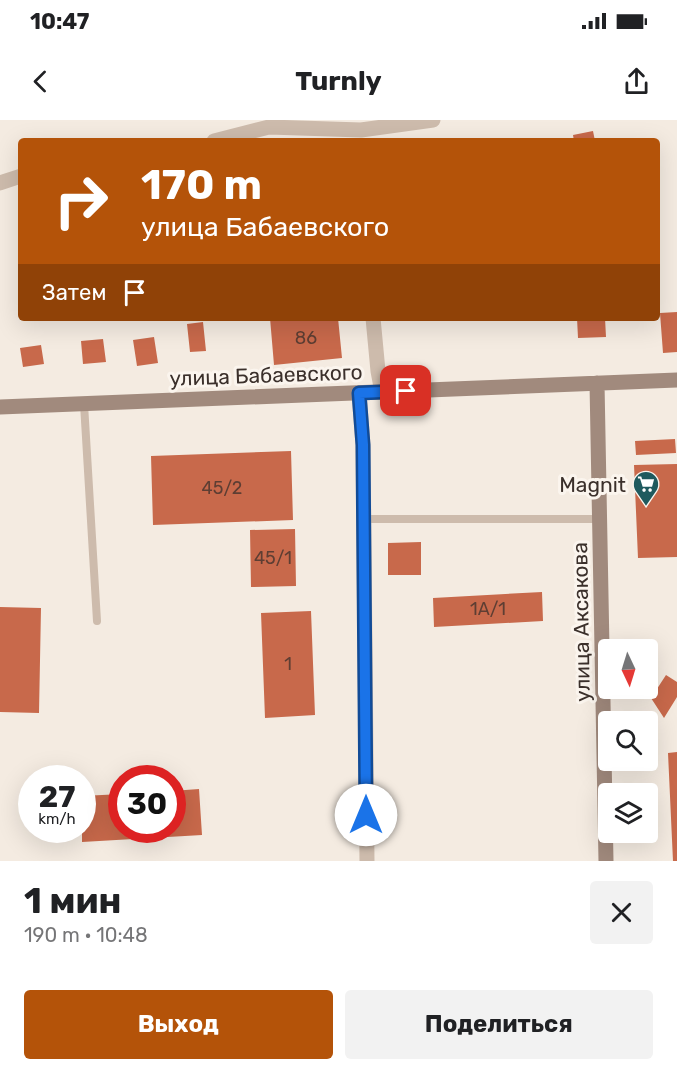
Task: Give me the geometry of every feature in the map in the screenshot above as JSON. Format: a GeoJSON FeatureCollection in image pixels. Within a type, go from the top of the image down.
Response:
{"type":"FeatureCollection","features":[{"type":"Feature","properties":{"kind":"main road","name":"улица Бабаевского"},"geometry":{"type":"LineString","coordinates":[[0,407],[677,380]]}},
{"type":"Feature","properties":{"kind":"main road","name":"улица Аксакова"},"geometry":{"type":"LineString","coordinates":[[597,383],[606,861]]}},
{"type":"Feature","properties":{"kind":"street"},"geometry":{"type":"LineString","coordinates":[[226,138],[269,127],[360,130],[433,120]]}},
{"type":"Feature","properties":{"kind":"street"},"geometry":{"type":"LineString","coordinates":[[0,183],[18,177]]}},
{"type":"Feature","properties":{"kind":"street"},"geometry":{"type":"LineString","coordinates":[[373,321],[382,392]]}},
{"type":"Feature","properties":{"kind":"street"},"geometry":{"type":"LineString","coordinates":[[359,393],[363,445],[367,861]]}},
{"type":"Feature","properties":{"kind":"lane"},"geometry":{"type":"LineString","coordinates":[[84,404],[97,621]]}},
{"type":"Feature","properties":{"kind":"lane"},"geometry":{"type":"LineString","coordinates":[[364,519],[600,519]]}},
{"type":"Feature","properties":{"kind":"building"},"geometry":{"type":"Polygon","coordinates":[[[593,131],[594,138],[574,138],[573,135],[593,131]]]}},
{"type":"Feature","properties":{"kind":"building"},"geometry":{"type":"Polygon","coordinates":[[[677,312],[677,352],[663,353],[660,313],[677,312]]]}},
{"type":"Feature","properties":{"kind":"building"},"geometry":{"type":"Polygon","coordinates":[[[270,321],[338,321],[342,358],[274,365],[270,321]]]}},
{"type":"Feature","properties":{"kind":"building"},"geometry":{"type":"Polygon","coordinates":[[[577,321],[605,321],[606,337],[578,338],[577,321]]]}},
{"type":"Feature","properties":{"kind":"building"},"geometry":{"type":"Polygon","coordinates":[[[203,322],[206,351],[190,352],[187,324],[203,322]]]}},
{"type":"Feature","properties":{"kind":"building"},"geometry":{"type":"Polygon","coordinates":[[[154,337],[158,363],[137,366],[133,340],[154,337]]]}},
{"type":"Feature","properties":{"kind":"building"},"geometry":{"type":"Polygon","coordinates":[[[103,339],[106,362],[83,364],[81,341],[103,339]]]}},
{"type":"Feature","properties":{"kind":"building"},"geometry":{"type":"Polygon","coordinates":[[[41,345],[44,364],[23,367],[20,348],[41,345]]]}},
{"type":"Feature","properties":{"kind":"building"},"geometry":{"type":"Polygon","coordinates":[[[675,439],[676,453],[636,455],[635,441],[675,439]]]}},
{"type":"Feature","properties":{"kind":"building"},"geometry":{"type":"Polygon","coordinates":[[[291,451],[293,520],[153,525],[151,456],[291,451]]]}},
{"type":"Feature","properties":{"kind":"building"},"geometry":{"type":"Polygon","coordinates":[[[677,464],[677,557],[638,558],[634,465],[677,464]]]}},
{"type":"Feature","properties":{"kind":"building"},"geometry":{"type":"Polygon","coordinates":[[[295,529],[296,586],[251,587],[250,530],[295,529]]]}},
{"type":"Feature","properties":{"kind":"building"},"geometry":{"type":"Polygon","coordinates":[[[421,542],[421,575],[388,575],[388,543],[421,542]]]}},
{"type":"Feature","properties":{"kind":"building"},"geometry":{"type":"Polygon","coordinates":[[[542,592],[543,621],[434,627],[433,598],[542,592]]]}},
{"type":"Feature","properties":{"kind":"building"},"geometry":{"type":"Polygon","coordinates":[[[0,607],[41,608],[39,713],[0,712],[0,607]]]}},
{"type":"Feature","properties":{"kind":"building"},"geometry":{"type":"Polygon","coordinates":[[[311,611],[315,715],[265,718],[261,613],[311,611]]]}},
{"type":"Feature","properties":{"kind":"building"},"geometry":{"type":"Polygon","coordinates":[[[666,675],[677,682],[677,697],[664,718],[652,699],[658,699],[658,687],[666,675]]]}},
{"type":"Feature","properties":{"kind":"building"},"geometry":{"type":"Polygon","coordinates":[[[677,752],[677,861],[673,861],[668,753],[677,752]]]}},
{"type":"Feature","properties":{"kind":"building"},"geometry":{"type":"Polygon","coordinates":[[[199,789],[202,835],[186,836],[186,790],[199,789]]]}},
{"type":"Feature","properties":{"kind":"building"},"geometry":{"type":"Polygon","coordinates":[[[96,795],[108,795],[108,840],[96,841],[96,795]]]}},
{"type":"Feature","properties":{"kind":"place","name":"Magnit"},"geometry":{"type":"Point","coordinates":[646,507]}},
{"type":"Feature","properties":{"kind":"route"},"geometry":{"type":"LineString","coordinates":[[366,815],[363,445],[359,393],[406,391]]}}]}
